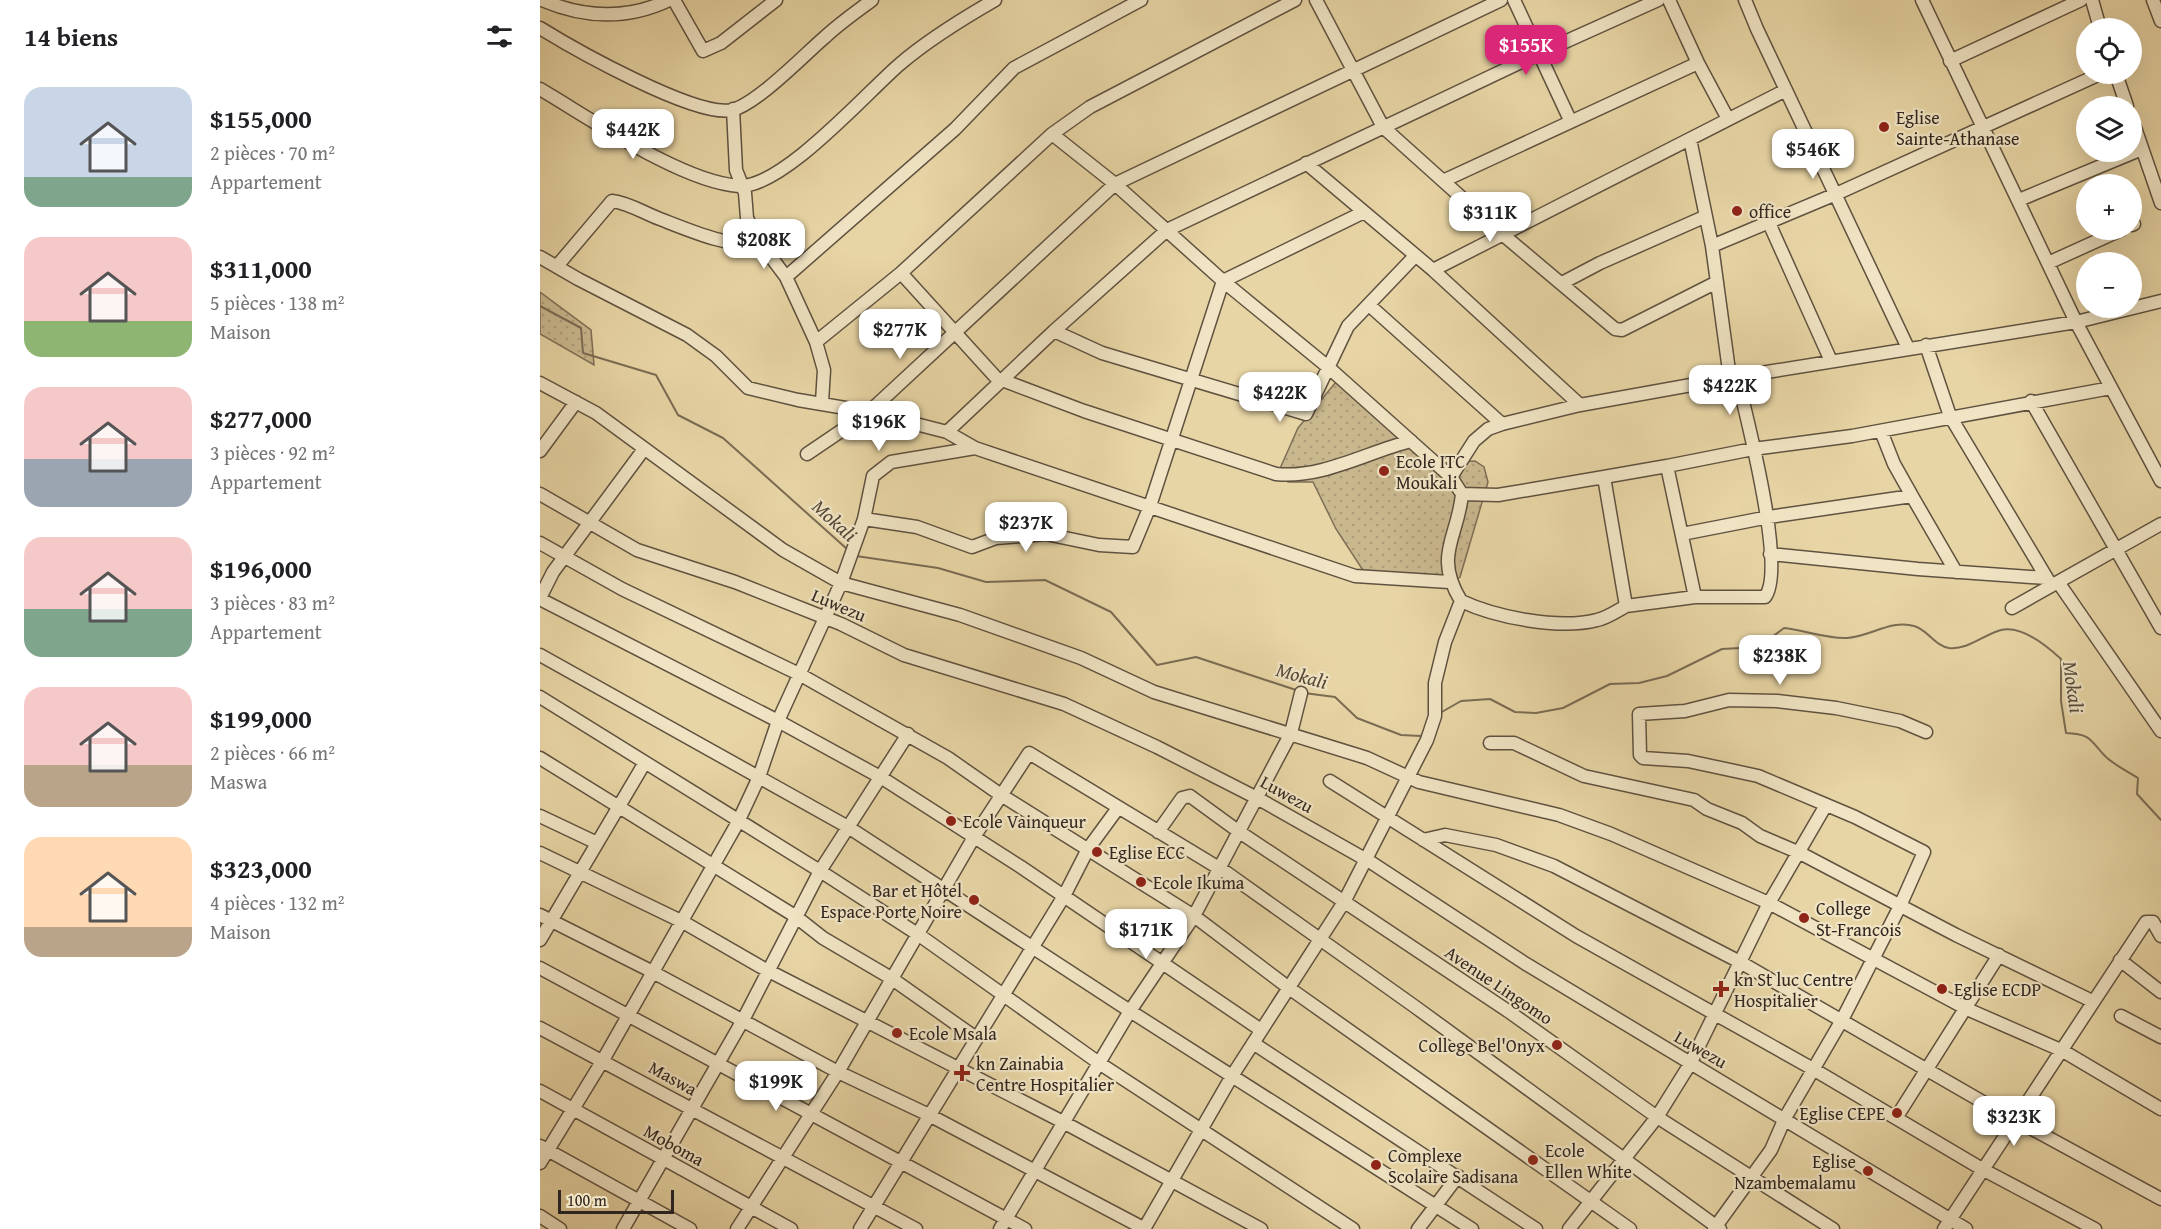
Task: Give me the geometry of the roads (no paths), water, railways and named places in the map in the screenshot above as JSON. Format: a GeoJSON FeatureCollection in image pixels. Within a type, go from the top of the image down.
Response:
{"type":"FeatureCollection","features":[{"type":"Feature","properties":{"kind":"street"},"geometry":{"type":"LineString","coordinates":[[542,0],[566,10],[610,15],[627,15],[652,8],[669,0]]}},
{"type":"Feature","properties":{"kind":"street"},"geometry":{"type":"LineString","coordinates":[[674,0],[703,51],[721,43],[776,0]]}},
{"type":"Feature","properties":{"kind":"street"},"geometry":{"type":"LineString","coordinates":[[540,28],[675,97],[710,110],[733,110],[795,66],[824,38],[872,0]]}},
{"type":"Feature","properties":{"kind":"street"},"geometry":{"type":"LineString","coordinates":[[540,89],[675,167],[720,182],[742,186],[769,176],[791,162],[843,118],[900,64],[940,33],[994,0]]}},
{"type":"Feature","properties":{"kind":"street"},"geometry":{"type":"LineString","coordinates":[[786,277],[955,129],[1014,68],[1141,0]]}},
{"type":"Feature","properties":{"kind":"street"},"geometry":{"type":"LineString","coordinates":[[816,342],[901,273],[1052,134],[1090,107],[1295,0]]}},
{"type":"Feature","properties":{"kind":"street"},"geometry":{"type":"LineString","coordinates":[[1316,0],[1383,127],[1445,180],[1501,233],[1618,331],[1717,282]]}},
{"type":"Feature","properties":{"kind":"street"},"geometry":{"type":"LineString","coordinates":[[807,454],[868,412],[1115,184],[1501,0]]}},
{"type":"Feature","properties":{"kind":"street"},"geometry":{"type":"LineString","coordinates":[[1514,0],[1570,120]]}},
{"type":"Feature","properties":{"kind":"street"},"geometry":{"type":"LineString","coordinates":[[947,432],[1054,331],[1167,230],[1538,54],[1658,0]]}},
{"type":"Feature","properties":{"kind":"street"},"geometry":{"type":"LineString","coordinates":[[1669,0],[1698,63],[1728,119]]}},
{"type":"Feature","properties":{"kind":"street"},"geometry":{"type":"LineString","coordinates":[[1745,0],[1908,348]]}},
{"type":"Feature","properties":{"kind":"street"},"geometry":{"type":"LineString","coordinates":[[1922,0],[2076,322],[2161,481]]}},
{"type":"Feature","properties":{"kind":"street"},"geometry":{"type":"LineString","coordinates":[[1950,62],[2081,0]]}},
{"type":"Feature","properties":{"kind":"street"},"geometry":{"type":"LineString","coordinates":[[2092,0],[2097,18]]}},
{"type":"Feature","properties":{"kind":"street"},"geometry":{"type":"LineString","coordinates":[[2153,0],[2161,21]]}},
{"type":"Feature","properties":{"kind":"street"},"geometry":{"type":"LineString","coordinates":[[1445,180],[1570,120],[1698,63]]}},
{"type":"Feature","properties":{"kind":"street"},"geometry":{"type":"LineString","coordinates":[[1712,246],[1836,194],[2077,84]]}},
{"type":"Feature","properties":{"kind":"street"},"geometry":{"type":"LineString","coordinates":[[1433,270],[1501,233],[1786,90]]}},
{"type":"Feature","properties":{"kind":"street"},"geometry":{"type":"LineString","coordinates":[[733,110],[736,170],[742,186],[747,218],[756,237],[786,277],[816,342],[824,370],[822,402]]}},
{"type":"Feature","properties":{"kind":"street"},"geometry":{"type":"LineString","coordinates":[[1052,134],[1115,184],[1223,281],[1328,367],[1451,477],[1462,494],[1449,543],[1449,582],[1461,601],[1494,614],[1555,622],[1595,621],[1626,606],[1695,597],[1764,597],[1768,590],[1769,517],[1733,377],[1712,246],[1704,217],[1690,139]]}},
{"type":"Feature","properties":{"kind":"street"},"geometry":{"type":"LineString","coordinates":[[2142,148],[2161,204]]}},
{"type":"Feature","properties":{"kind":"street"},"geometry":{"type":"LineString","coordinates":[[2019,200],[2109,162]]}},
{"type":"Feature","properties":{"kind":"street"},"geometry":{"type":"LineString","coordinates":[[1306,163],[1433,270],[1580,405]]}},
{"type":"Feature","properties":{"kind":"street"},"geometry":{"type":"LineString","coordinates":[[557,266],[612,201],[633,206],[707,238],[737,245],[765,246]]}},
{"type":"Feature","properties":{"kind":"street"},"geometry":{"type":"LineString","coordinates":[[864,519],[917,527],[972,547],[996,538],[1046,534],[1099,545],[1131,547],[1134,545],[1150,506],[1223,281],[1364,212]]}},
{"type":"Feature","properties":{"kind":"street"},"geometry":{"type":"LineString","coordinates":[[1562,283],[1704,217]]}},
{"type":"Feature","properties":{"kind":"street"},"geometry":{"type":"LineString","coordinates":[[1769,223],[1831,361]]}},
{"type":"Feature","properties":{"kind":"street"},"geometry":{"type":"LineString","coordinates":[[2048,263],[2099,240]]}},
{"type":"Feature","properties":{"kind":"street"},"geometry":{"type":"LineString","coordinates":[[1054,331],[1102,353],[1192,382],[1306,414],[1348,326],[1415,256]]}},
{"type":"Feature","properties":{"kind":"street"},"geometry":{"type":"LineString","coordinates":[[540,257],[687,335],[716,356],[748,388],[798,400],[822,402],[868,412],[947,432],[975,448],[1355,576],[1449,582]]}},
{"type":"Feature","properties":{"kind":"street"},"geometry":{"type":"LineString","coordinates":[[901,273],[1001,381],[1084,411],[1283,474],[1326,468],[1411,441]]}},
{"type":"Feature","properties":{"kind":"street"},"geometry":{"type":"LineString","coordinates":[[1451,477],[1474,441],[1488,429],[1502,424],[1580,405],[1733,377],[2076,322],[2161,301]]}},
{"type":"Feature","properties":{"kind":"street"},"geometry":{"type":"LineString","coordinates":[[1369,305],[1502,424]]}},
{"type":"Feature","properties":{"kind":"street"},"geometry":{"type":"LineString","coordinates":[[1926,345],[1950,416],[2052,582],[2161,730]]}},
{"type":"Feature","properties":{"kind":"street"},"geometry":{"type":"LineString","coordinates":[[540,383],[596,413],[783,550],[841,582],[960,615],[1081,658],[1154,692],[1291,733],[1306,741],[1367,758],[1408,777],[1559,815],[1611,834],[1769,903],[1966,1009],[2063,1051],[2161,1109]]}},
{"type":"Feature","properties":{"kind":"street"},"geometry":{"type":"LineString","coordinates":[[1462,494],[1498,495],[1753,449],[1881,431],[1950,416],[2111,388]]}},
{"type":"Feature","properties":{"kind":"street"},"geometry":{"type":"LineString","coordinates":[[2031,401],[2161,628]]}},
{"type":"Feature","properties":{"kind":"street"},"geometry":{"type":"LineString","coordinates":[[540,451],[545,435],[576,402]]}},
{"type":"Feature","properties":{"kind":"street"},"geometry":{"type":"LineString","coordinates":[[1881,431],[1894,464],[1956,572]]}},
{"type":"Feature","properties":{"kind":"street"},"geometry":{"type":"LineString","coordinates":[[540,1163],[545,1148],[574,1109],[683,922],[738,822],[759,777],[778,721],[841,582],[864,519],[873,476],[891,462],[975,448]]}},
{"type":"Feature","properties":{"kind":"street"},"geometry":{"type":"LineString","coordinates":[[644,449],[550,576],[540,598],[778,721],[882,778],[1064,896],[1261,1030]]}},
{"type":"Feature","properties":{"kind":"street"},"geometry":{"type":"LineString","coordinates":[[1667,466],[1695,597]]}},
{"type":"Feature","properties":{"kind":"street"},"geometry":{"type":"LineString","coordinates":[[1604,477],[1626,606]]}},
{"type":"Feature","properties":{"kind":"street","name":"Luwezu"},"geometry":{"type":"LineString","coordinates":[[540,494],[637,550],[735,582],[824,617],[904,655],[1064,704],[1157,747],[1257,798],[1366,859],[1526,964],[1689,1064],[1785,1118],[1946,1224],[1966,1229]]}},
{"type":"Feature","properties":{"kind":"street"},"geometry":{"type":"LineString","coordinates":[[1682,534],[1769,517],[1912,496]]}},
{"type":"Feature","properties":{"kind":"street"},"geometry":{"type":"LineString","coordinates":[[2012,608],[2052,582],[2161,524]]}},
{"type":"Feature","properties":{"kind":"street"},"geometry":{"type":"LineString","coordinates":[[540,543],[622,589],[799,674],[948,758],[1001,795],[1194,916],[1289,988],[1630,1229]]}},
{"type":"Feature","properties":{"kind":"street"},"geometry":{"type":"LineString","coordinates":[[1770,554],[2052,582]]}},
{"type":"Feature","properties":{"kind":"street"},"geometry":{"type":"LineString","coordinates":[[545,918],[838,1072],[929,1114],[1144,1229],[1232,1076],[1344,902],[1388,818],[1427,740],[1435,716],[1436,678],[1445,642],[1461,601]]}},
{"type":"Feature","properties":{"kind":"street"},"geometry":{"type":"LineString","coordinates":[[540,655],[848,827],[1130,1011],[1472,1229]]}},
{"type":"Feature","properties":{"kind":"street"},"geometry":{"type":"LineString","coordinates":[[1003,1224],[1130,1011],[1194,916],[1291,733],[1301,693]]}},
{"type":"Feature","properties":{"kind":"street"},"geometry":{"type":"LineString","coordinates":[[540,698],[820,871],[918,935],[1099,1064],[1353,1229]]}},
{"type":"Feature","properties":{"kind":"street"},"geometry":{"type":"LineString","coordinates":[[737,1229],[838,1072],[974,837],[1029,753],[1220,869],[1424,1012],[1717,1228],[1771,1150],[1785,1118],[1842,1020],[1900,906],[1924,852],[1826,805],[1742,771],[1688,761],[1643,758],[1640,754],[1639,714],[1685,711],[1729,700],[1777,701],[1836,708],[1900,721],[1926,732]]}},
{"type":"Feature","properties":{"kind":"street"},"geometry":{"type":"LineString","coordinates":[[629,1227],[640,1200],[718,1065],[820,871],[882,778],[908,734]]}},
{"type":"Feature","properties":{"kind":"street"},"geometry":{"type":"LineString","coordinates":[[1490,743],[1514,743],[1584,776],[1694,800],[1707,809],[1742,823],[1760,836],[1800,853],[1900,906],[2092,1001]]}},
{"type":"Feature","properties":{"kind":"street"},"geometry":{"type":"LineString","coordinates":[[540,758],[795,916],[823,938],[891,978],[976,1038]]}},
{"type":"Feature","properties":{"kind":"street"},"geometry":{"type":"LineString","coordinates":[[540,940],[545,918],[579,872],[644,764]]}},
{"type":"Feature","properties":{"kind":"street"},"geometry":{"type":"LineString","coordinates":[[1330,781],[1576,936],[1813,1069],[1982,1169],[2095,1229]]}},
{"type":"Feature","properties":{"kind":"street","name":"Avenue Lingomo"},"geometry":{"type":"LineString","coordinates":[[1158,832],[1182,798],[1188,795],[1238,831],[1508,1011],[1658,1117],[1833,1229]]}},
{"type":"Feature","properties":{"kind":"street"},"geometry":{"type":"LineString","coordinates":[[1569,1229],[1658,1117],[1689,1064],[1769,903],[1826,805]]}},
{"type":"Feature","properties":{"kind":"street"},"geometry":{"type":"LineString","coordinates":[[860,1229],[1064,896],[1088,849],[1118,808]]}},
{"type":"Feature","properties":{"kind":"street"},"geometry":{"type":"LineString","coordinates":[[540,816],[597,843]]}},
{"type":"Feature","properties":{"kind":"street"},"geometry":{"type":"LineString","coordinates":[[1423,840],[1444,835],[1496,845],[1554,866],[1740,962],[2014,1119],[2161,1199]]}},
{"type":"Feature","properties":{"kind":"street"},"geometry":{"type":"LineString","coordinates":[[540,853],[683,922],[768,970],[1063,1122],[1261,1229]]}},
{"type":"Feature","properties":{"kind":"street"},"geometry":{"type":"LineString","coordinates":[[1946,1224],[2014,1119],[2063,1051],[2092,1001],[2146,922],[2153,922],[2161,936]]}},
{"type":"Feature","properties":{"kind":"street"},"geometry":{"type":"LineString","coordinates":[[1896,1118],[1999,955]]}},
{"type":"Feature","properties":{"kind":"street"},"geometry":{"type":"LineString","coordinates":[[2120,960],[2161,992]]}},
{"type":"Feature","properties":{"kind":"street"},"geometry":{"type":"LineString","coordinates":[[540,968],[718,1065],[800,1106],[811,1115],[900,1163],[1003,1224],[1025,1229]]}},
{"type":"Feature","properties":{"kind":"street"},"geometry":{"type":"LineString","coordinates":[[2121,1016],[2161,1036]]}},
{"type":"Feature","properties":{"kind":"street","name":"Maswa"},"geometry":{"type":"LineString","coordinates":[[540,1028],[916,1229]]}},
{"type":"Feature","properties":{"kind":"street"},"geometry":{"type":"LineString","coordinates":[[1253,1043],[1536,1229]]}},
{"type":"Feature","properties":{"kind":"street","name":"Moboma"},"geometry":{"type":"LineString","coordinates":[[540,1091],[791,1229]]}},
{"type":"Feature","properties":{"kind":"street"},"geometry":{"type":"LineString","coordinates":[[545,1148],[690,1229]]}},
{"type":"Feature","properties":{"kind":"street"},"geometry":{"type":"LineString","coordinates":[[1418,1229],[1458,1176]]}},
{"type":"Feature","properties":{"kind":"street"},"geometry":{"type":"LineString","coordinates":[[540,1216],[560,1229]]}},
{"type":"Feature","properties":{"kind":"waterway","name":"Mokali"},"geometry":{"type":"LineString","coordinates":[[540,306],[581,328],[583,353],[656,375],[678,415],[723,438],[847,549]]}},
{"type":"Feature","properties":{"kind":"waterway","name":"Mokali"},"geometry":{"type":"LineString","coordinates":[[856,556],[938,568],[986,582],[1045,580],[1111,612],[1157,665],[1196,657],[1299,691]]}},
{"type":"Feature","properties":{"kind":"waterway","name":"Mokali"},"geometry":{"type":"LineString","coordinates":[[1440,713],[1461,701],[1490,699],[1515,712],[1536,713],[1563,708],[1610,684],[1639,683],[1667,676],[1722,649],[1759,647],[1784,628],[1847,638],[1889,626],[1906,624],[1923,630],[1939,644],[1949,648],[1963,647],[1994,632],[2009,629],[2033,638],[2061,659],[2061,701],[2066,733],[2085,736],[2116,765],[2138,778],[2137,794],[2161,820]]}},
{"type":"Feature","properties":{"kind":"waterway","name":"Mokali"},"geometry":{"type":"LineString","coordinates":[[1304,693],[1335,697],[1357,718],[1401,735],[1421,736],[1423,733]]}},
{"type":"Feature","properties":{"kind":"place","name":"Eglise Sainte-Athanase"},"geometry":{"type":"Point","coordinates":[1884,127]}},
{"type":"Feature","properties":{"kind":"place","name":"office"},"geometry":{"type":"Point","coordinates":[1737,211]}},
{"type":"Feature","properties":{"kind":"place","name":"Ecole ITC Moukali"},"geometry":{"type":"Point","coordinates":[1384,471]}},
{"type":"Feature","properties":{"kind":"place","name":"Ecole Vainqueur"},"geometry":{"type":"Point","coordinates":[951,821]}},
{"type":"Feature","properties":{"kind":"place","name":"Eglise ECC"},"geometry":{"type":"Point","coordinates":[1097,852]}},
{"type":"Feature","properties":{"kind":"place","name":"Ecole Ikuma"},"geometry":{"type":"Point","coordinates":[1141,882]}},
{"type":"Feature","properties":{"kind":"place","name":"Bar et Hôtel Espace Porte Noire"},"geometry":{"type":"Point","coordinates":[974,900]}},
{"type":"Feature","properties":{"kind":"place","name":"College St-Francois"},"geometry":{"type":"Point","coordinates":[1804,918]}},
{"type":"Feature","properties":{"kind":"place","name":"kn St luc Centre Hospitalier"},"geometry":{"type":"Point","coordinates":[1721,989]}},
{"type":"Feature","properties":{"kind":"place","name":"Eglise ECDP"},"geometry":{"type":"Point","coordinates":[1942,989]}},
{"type":"Feature","properties":{"kind":"place","name":"Ecole Msala"},"geometry":{"type":"Point","coordinates":[897,1033]}},
{"type":"Feature","properties":{"kind":"place","name":"College Bel'Onyx"},"geometry":{"type":"Point","coordinates":[1557,1045]}},
{"type":"Feature","properties":{"kind":"place","name":"kn Zainabia Centre Hospitalier"},"geometry":{"type":"Point","coordinates":[962,1073]}},
{"type":"Feature","properties":{"kind":"place","name":"Eglise CEPE"},"geometry":{"type":"Point","coordinates":[1897,1113]}},
{"type":"Feature","properties":{"kind":"place","name":"Ecole Ellen White"},"geometry":{"type":"Point","coordinates":[1533,1160]}},
{"type":"Feature","properties":{"kind":"place","name":"Complexe Scolaire Sadisana"},"geometry":{"type":"Point","coordinates":[1376,1165]}},
{"type":"Feature","properties":{"kind":"place","name":"Eglise Nzambemalamu"},"geometry":{"type":"Point","coordinates":[1868,1171]}}]}
